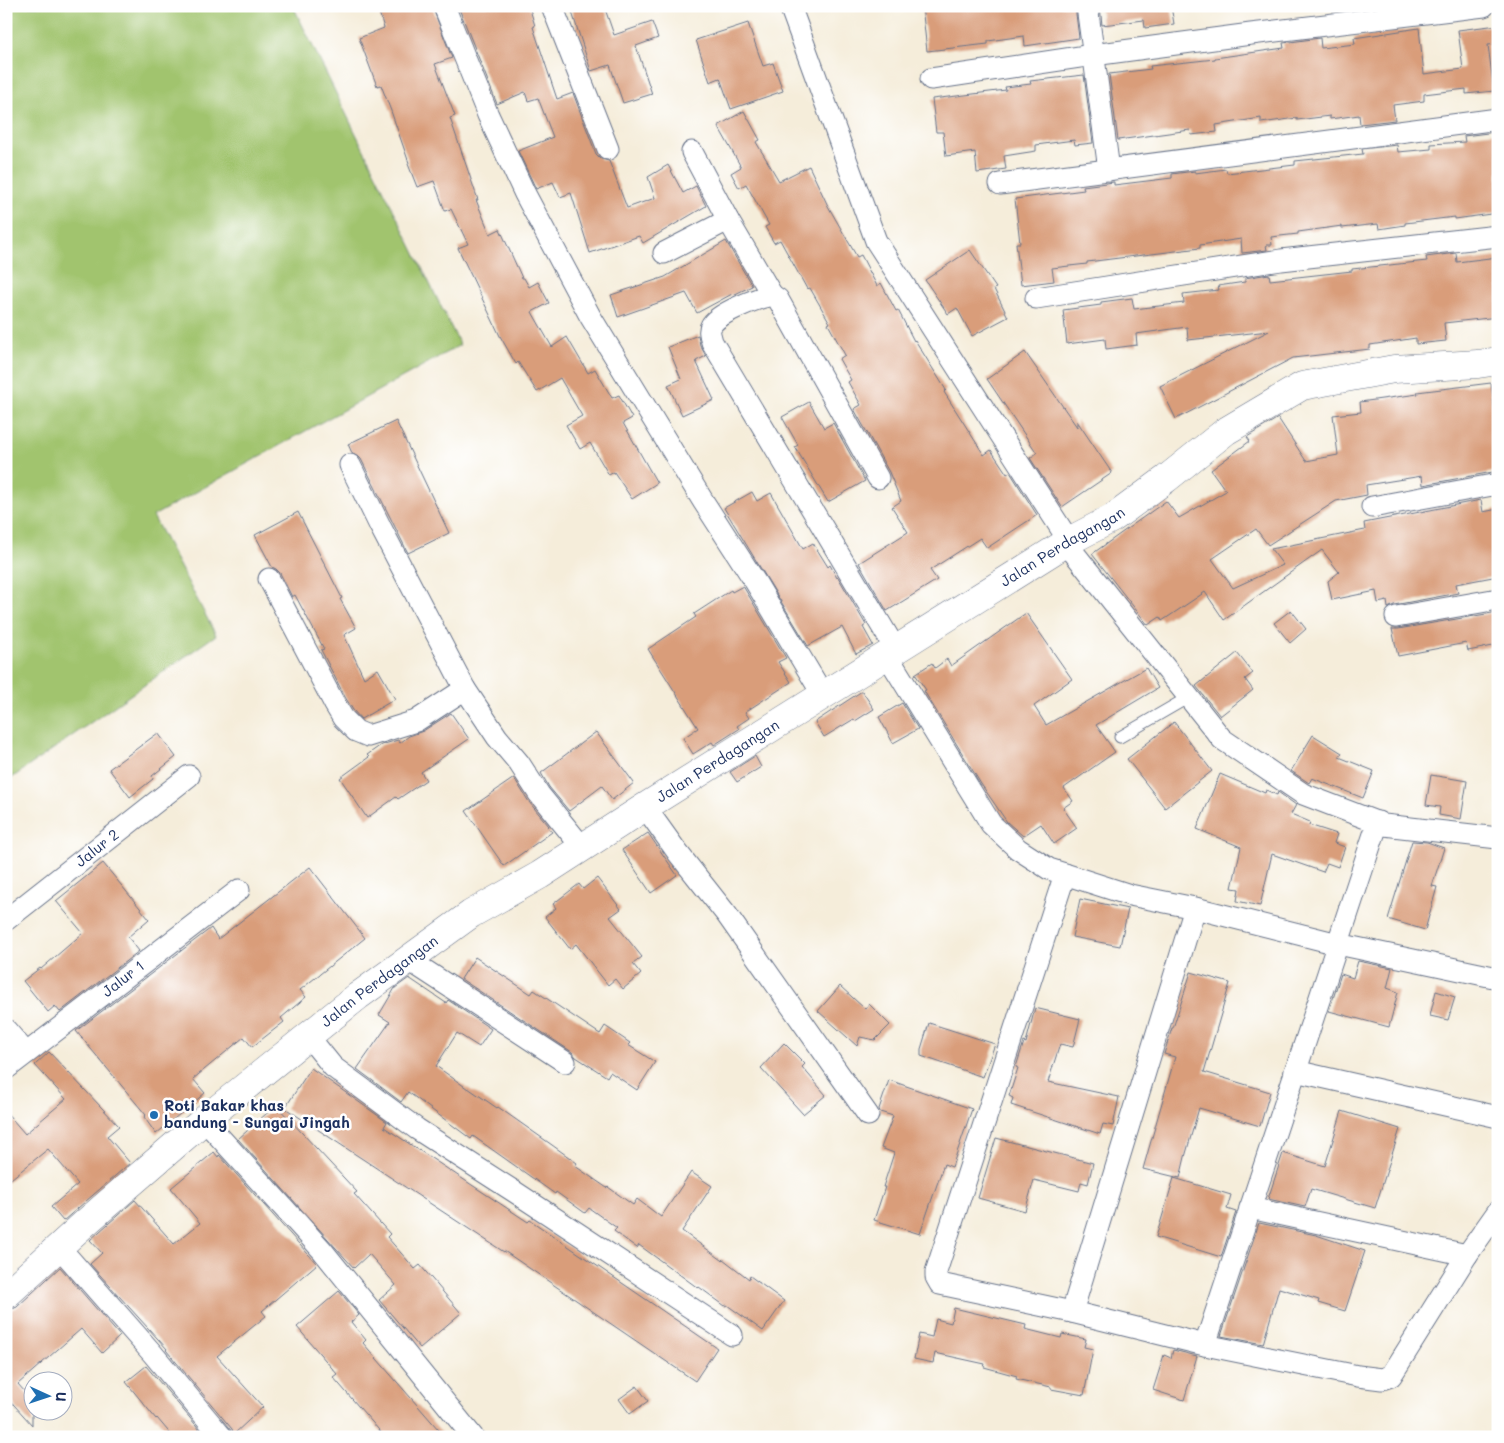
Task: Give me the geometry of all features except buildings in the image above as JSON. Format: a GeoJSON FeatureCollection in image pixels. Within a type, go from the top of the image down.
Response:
{"type":"FeatureCollection","features":[{"type":"Feature","properties":{"kind":"street"},"geometry":{"type":"LineString","coordinates":[[444,6],[488,115],[526,194],[590,316],[703,501],[756,583],[823,695]]}},
{"type":"Feature","properties":{"kind":"street"},"geometry":{"type":"LineString","coordinates":[[552,6],[608,149]]}},
{"type":"Feature","properties":{"kind":"street"},"geometry":{"type":"LineString","coordinates":[[790,6],[876,241],[1067,542],[1222,739],[1303,794],[1384,825],[1498,838]]}},
{"type":"Feature","properties":{"kind":"street"},"geometry":{"type":"LineString","coordinates":[[1087,6],[1109,170]]}},
{"type":"Feature","properties":{"kind":"street"},"geometry":{"type":"LineString","coordinates":[[931,79],[1251,34],[1484,6]]}},
{"type":"Feature","properties":{"kind":"street"},"geometry":{"type":"LineString","coordinates":[[1000,184],[1498,119]]}},
{"type":"Feature","properties":{"kind":"street"},"geometry":{"type":"LineString","coordinates":[[692,152],[728,220],[772,295],[778,299],[878,478]]}},
{"type":"Feature","properties":{"kind":"street"},"geometry":{"type":"LineString","coordinates":[[664,253],[728,220]]}},
{"type":"Feature","properties":{"kind":"street"},"geometry":{"type":"LineString","coordinates":[[1036,298],[1281,260],[1498,236]]}},
{"type":"Feature","properties":{"kind":"street"},"geometry":{"type":"LineString","coordinates":[[772,295],[744,304],[715,321],[710,327],[712,342],[991,824],[1018,849],[1049,869],[1130,895],[1194,908],[1338,944],[1498,978]]}},
{"type":"Feature","properties":{"kind":"street","name":"Jalan Perdagangan"},"geometry":{"type":"LineString","coordinates":[[6,1294],[204,1120],[358,996],[471,914],[582,848],[1067,542],[1113,518],[1226,431],[1302,386],[1394,369],[1498,361]]}},
{"type":"Feature","properties":{"kind":"street"},"geometry":{"type":"LineString","coordinates":[[350,465],[465,689],[497,737],[519,763],[539,794],[582,848]]}},
{"type":"Feature","properties":{"kind":"street"},"geometry":{"type":"LineString","coordinates":[[1372,507],[1498,484]]}},
{"type":"Feature","properties":{"kind":"street"},"geometry":{"type":"LineString","coordinates":[[270,579],[334,703],[343,718],[356,731],[368,736],[416,721],[465,689]]}},
{"type":"Feature","properties":{"kind":"street"},"geometry":{"type":"LineString","coordinates":[[1396,617],[1498,599]]}},
{"type":"Feature","properties":{"kind":"street","name":"Jalur 2"},"geometry":{"type":"LineString","coordinates":[[6,920],[189,776]]}},
{"type":"Feature","properties":{"kind":"street"},"geometry":{"type":"LineString","coordinates":[[645,807],[678,853],[727,915],[868,1115]]}},
{"type":"Feature","properties":{"kind":"street"},"geometry":{"type":"LineString","coordinates":[[1204,1346],[1378,822]]}},
{"type":"Feature","properties":{"kind":"street"},"geometry":{"type":"LineString","coordinates":[[1065,874],[936,1272],[936,1277],[940,1284],[1072,1312],[1204,1346],[1382,1379],[1391,1376],[1467,1255],[1498,1211]]}},
{"type":"Feature","properties":{"kind":"street","name":"Jalur 1"},"geometry":{"type":"LineString","coordinates":[[6,1069],[239,890]]}},
{"type":"Feature","properties":{"kind":"street"},"geometry":{"type":"LineString","coordinates":[[1072,1312],[1194,908]]}},
{"type":"Feature","properties":{"kind":"street"},"geometry":{"type":"LineString","coordinates":[[409,960],[565,1062]]}},
{"type":"Feature","properties":{"kind":"street"},"geometry":{"type":"LineString","coordinates":[[6,1030],[26,1053]]}},
{"type":"Feature","properties":{"kind":"street"},"geometry":{"type":"LineString","coordinates":[[308,1036],[333,1067],[417,1129],[732,1336]]}},
{"type":"Feature","properties":{"kind":"street"},"geometry":{"type":"LineString","coordinates":[[1295,1071],[1498,1117]]}},
{"type":"Feature","properties":{"kind":"street"},"geometry":{"type":"LineString","coordinates":[[204,1120],[322,1250],[473,1437]]}},
{"type":"Feature","properties":{"kind":"street"},"geometry":{"type":"LineString","coordinates":[[1250,1208],[1467,1255]]}},
{"type":"Feature","properties":{"kind":"street"},"geometry":{"type":"LineString","coordinates":[[59,1247],[153,1354],[222,1437]]}},
{"type":"Feature","properties":{"kind":"lane"},"geometry":{"type":"LineString","coordinates":[[1120,737],[1189,697]]}},
{"type":"Feature","properties":{"kind":"green space"},"geometry":{"type":"Polygon","coordinates":[[[6,6],[293,6],[460,345],[153,516],[216,635],[6,782],[6,6]]]}},
{"type":"Feature","properties":{"kind":"place","name":"Roti Bakar khas bandung - Sungai Jingah"},"geometry":{"type":"Point","coordinates":[154,1115]}}]}
